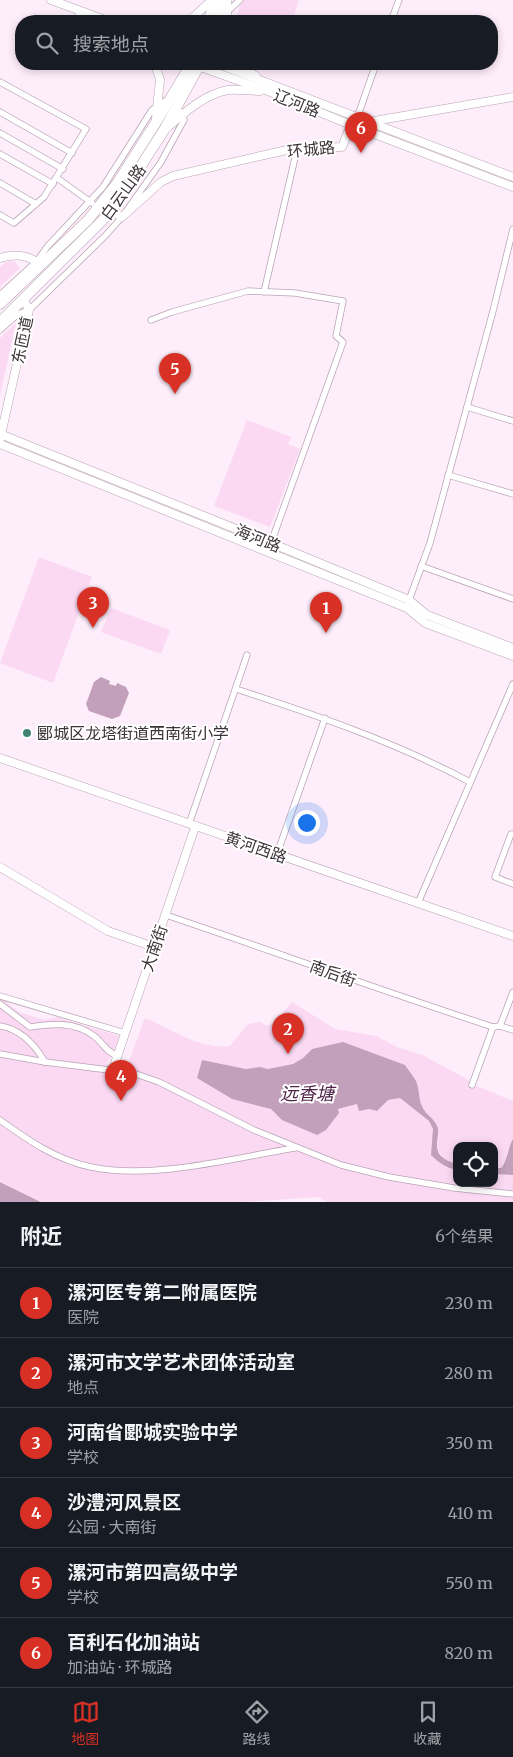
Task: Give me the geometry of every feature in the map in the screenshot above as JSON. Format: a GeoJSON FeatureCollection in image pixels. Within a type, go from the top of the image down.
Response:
{"type":"FeatureCollection","features":[{"type":"Feature","properties":{"kind":"highway"},"geometry":{"type":"LineString","coordinates":[[219,15],[226,0]]}},
{"type":"Feature","properties":{"kind":"highway"},"geometry":{"type":"LineString","coordinates":[[211,1],[217,15]]}},
{"type":"Feature","properties":{"kind":"highway","name":"白云山路"},"geometry":{"type":"LineString","coordinates":[[0,322],[117,214],[164,130],[177,99],[193,70]]}},
{"type":"Feature","properties":{"kind":"highway","name":"白云山路"},"geometry":{"type":"LineString","coordinates":[[0,304],[39,263],[88,220],[94,204],[118,182],[155,124],[177,99]]}},
{"type":"Feature","properties":{"kind":"street"},"geometry":{"type":"LineString","coordinates":[[43,0],[78,15]]}},
{"type":"Feature","properties":{"kind":"street"},"geometry":{"type":"LineString","coordinates":[[51,0],[92,15]]}},
{"type":"Feature","properties":{"kind":"street"},"geometry":{"type":"LineString","coordinates":[[222,15],[240,0]]}},
{"type":"Feature","properties":{"kind":"street"},"geometry":{"type":"LineString","coordinates":[[394,15],[399,0]]}},
{"type":"Feature","properties":{"kind":"street"},"geometry":{"type":"LineString","coordinates":[[195,15],[211,1]]}},
{"type":"Feature","properties":{"kind":"street"},"geometry":{"type":"LineString","coordinates":[[155,124],[160,80],[157,70]]}},
{"type":"Feature","properties":{"kind":"street","name":"辽河路"},"geometry":{"type":"LineString","coordinates":[[214,70],[369,122],[513,178]]}},
{"type":"Feature","properties":{"kind":"street","name":"辽河路"},"geometry":{"type":"LineString","coordinates":[[231,70],[351,125],[513,187]]}},
{"type":"Feature","properties":{"kind":"street"},"geometry":{"type":"LineString","coordinates":[[248,70],[270,88]]}},
{"type":"Feature","properties":{"kind":"street"},"geometry":{"type":"LineString","coordinates":[[357,118],[374,70]]}},
{"type":"Feature","properties":{"kind":"street"},"geometry":{"type":"LineString","coordinates":[[0,82],[86,129],[44,197],[14,223],[0,215]]}},
{"type":"Feature","properties":{"kind":"street"},"geometry":{"type":"LineString","coordinates":[[164,130],[183,114],[210,96],[228,90],[270,88]]}},
{"type":"Feature","properties":{"kind":"street","name":"环城路"},"geometry":{"type":"LineString","coordinates":[[117,214],[172,176],[297,149],[342,147],[351,125],[513,97]]}},
{"type":"Feature","properties":{"kind":"street"},"geometry":{"type":"LineString","coordinates":[[0,330],[18,314],[29,310],[105,236],[117,214],[161,162],[184,120],[177,99],[158,105],[152,110],[94,204],[57,178]]}},
{"type":"Feature","properties":{"kind":"street"},"geometry":{"type":"LineString","coordinates":[[0,112],[72,153]]}},
{"type":"Feature","properties":{"kind":"street"},"geometry":{"type":"LineString","coordinates":[[0,133],[63,168]]}},
{"type":"Feature","properties":{"kind":"street"},"geometry":{"type":"LineString","coordinates":[[264,292],[297,149]]}},
{"type":"Feature","properties":{"kind":"street"},"geometry":{"type":"LineString","coordinates":[[0,154],[53,184]]}},
{"type":"Feature","properties":{"kind":"street"},"geometry":{"type":"LineString","coordinates":[[0,183],[36,204]]}},
{"type":"Feature","properties":{"kind":"street"},"geometry":{"type":"LineString","coordinates":[[408,604],[430,543],[513,229]]}},
{"type":"Feature","properties":{"kind":"street"},"geometry":{"type":"LineString","coordinates":[[0,258],[15,254],[39,263]]}},
{"type":"Feature","properties":{"kind":"street"},"geometry":{"type":"LineString","coordinates":[[0,295],[39,263]]}},
{"type":"Feature","properties":{"kind":"street"},"geometry":{"type":"LineString","coordinates":[[151,320],[172,312],[248,291],[295,293],[343,301],[336,336],[343,342],[271,543]]}},
{"type":"Feature","properties":{"kind":"street","name":"东匝道"},"geometry":{"type":"LineString","coordinates":[[0,438],[29,310],[24,300]]}},
{"type":"Feature","properties":{"kind":"street"},"geometry":{"type":"LineString","coordinates":[[467,408],[513,421]]}},
{"type":"Feature","properties":{"kind":"street","name":"海河路"},"geometry":{"type":"LineString","coordinates":[[0,438],[271,543],[408,604],[427,615],[513,648]]}},
{"type":"Feature","properties":{"kind":"street","name":"海河路"},"geometry":{"type":"LineString","coordinates":[[0,438],[408,604],[425,623],[513,656]]}},
{"type":"Feature","properties":{"kind":"street"},"geometry":{"type":"LineString","coordinates":[[448,475],[513,494]]}},
{"type":"Feature","properties":{"kind":"street"},"geometry":{"type":"LineString","coordinates":[[421,566],[513,599]]}},
{"type":"Feature","properties":{"kind":"street"},"geometry":{"type":"LineString","coordinates":[[192,825],[247,655]]}},
{"type":"Feature","properties":{"kind":"street"},"geometry":{"type":"LineString","coordinates":[[418,903],[513,684]]}},
{"type":"Feature","properties":{"kind":"street"},"geometry":{"type":"LineString","coordinates":[[236,689],[325,718],[429,760],[470,782]]}},
{"type":"Feature","properties":{"kind":"street"},"geometry":{"type":"LineString","coordinates":[[276,854],[325,718]]}},
{"type":"Feature","properties":{"kind":"street","name":"黄河西路"},"geometry":{"type":"LineString","coordinates":[[0,758],[512,935]]}},
{"type":"Feature","properties":{"kind":"street","name":"大南街"},"geometry":{"type":"LineString","coordinates":[[113,1069],[166,915],[192,825]]}},
{"type":"Feature","properties":{"kind":"street"},"geometry":{"type":"LineString","coordinates":[[513,834],[511,834],[495,877],[513,884]]}},
{"type":"Feature","properties":{"kind":"street"},"geometry":{"type":"LineString","coordinates":[[0,867],[108,932],[154,947]]}},
{"type":"Feature","properties":{"kind":"street","name":"南后街"},"geometry":{"type":"LineString","coordinates":[[166,915],[273,951],[388,993],[493,1027],[500,1026]]}},
{"type":"Feature","properties":{"kind":"street"},"geometry":{"type":"LineString","coordinates":[[513,992],[500,1026],[513,1030]]}},
{"type":"Feature","properties":{"kind":"street"},"geometry":{"type":"LineString","coordinates":[[0,996],[125,1033]]}},
{"type":"Feature","properties":{"kind":"street"},"geometry":{"type":"LineString","coordinates":[[0,1004],[30,1026],[59,1023],[82,1029],[94,1037],[111,1054],[118,1056]]}},
{"type":"Feature","properties":{"kind":"street"},"geometry":{"type":"LineString","coordinates":[[0,1026],[7,1027],[20,1034],[36,1047],[45,1062]]}},
{"type":"Feature","properties":{"kind":"street"},"geometry":{"type":"LineString","coordinates":[[472,1085],[493,1027]]}},
{"type":"Feature","properties":{"kind":"street"},"geometry":{"type":"LineString","coordinates":[[0,1054],[45,1062],[133,1073],[159,1082],[254,1130],[331,1162],[389,1177],[454,1188],[513,1194]]}},
{"type":"Feature","properties":{"kind":"street"},"geometry":{"type":"LineString","coordinates":[[0,1120],[39,1148],[89,1166],[108,1169],[142,1170],[186,1166],[295,1148]]}},
{"type":"Feature","properties":{"kind":"shaded area"},"geometry":{"type":"Polygon","coordinates":[[[242,0],[299,0],[294,15],[237,15],[242,0]]]}},
{"type":"Feature","properties":{"kind":"shaded area"},"geometry":{"type":"Polygon","coordinates":[[[6,262],[15,262],[20,268],[0,287],[0,267],[6,262]]]}},
{"type":"Feature","properties":{"kind":"shaded area"},"geometry":{"type":"Polygon","coordinates":[[[16,323],[0,395],[0,338],[16,323]]]}},
{"type":"Feature","properties":{"kind":"shaded area"},"geometry":{"type":"Polygon","coordinates":[[[247,420],[291,437],[288,444],[300,449],[270,527],[214,506],[247,420]]]}},
{"type":"Feature","properties":{"kind":"shaded area"},"geometry":{"type":"Polygon","coordinates":[[[39,557],[92,577],[53,683],[0,663],[39,557]]]}},
{"type":"Feature","properties":{"kind":"shaded area"},"geometry":{"type":"Polygon","coordinates":[[[111,608],[170,630],[161,654],[101,632],[111,608]]]}},
{"type":"Feature","properties":{"kind":"shaded area"},"geometry":{"type":"Polygon","coordinates":[[[0,1000],[5,1001],[19,1012],[44,1020],[57,1017],[119,1036],[112,1057],[105,1064],[133,1070],[129,1061],[145,1018],[197,1042],[208,1045],[230,1046],[248,1024],[260,1022],[268,1026],[276,1021],[292,1002],[335,1029],[376,1036],[397,1047],[422,1055],[465,1078],[474,1085],[513,1101],[513,1139],[504,1165],[498,1168],[498,1142],[453,1142],[453,1162],[442,1156],[437,1149],[437,1128],[425,1112],[420,1101],[416,1081],[405,1065],[312,1049],[293,1064],[268,1069],[260,1067],[246,1069],[202,1060],[197,1078],[232,1099],[271,1109],[275,1114],[334,1119],[339,1113],[338,1109],[357,1104],[377,1111],[388,1100],[400,1098],[429,1121],[433,1129],[438,1162],[447,1168],[453,1169],[453,1187],[498,1187],[498,1174],[513,1175],[513,1202],[327,1202],[319,1197],[243,1202],[42,1202],[0,1181],[0,1000]]]}},
{"type":"Feature","properties":{"kind":"water"},"geometry":{"type":"Polygon","coordinates":[[[101,677],[110,681],[109,684],[116,686],[117,683],[126,687],[129,693],[120,716],[112,719],[89,711],[86,704],[94,682],[101,677]]]}},
{"type":"Feature","properties":{"kind":"water","name":"远香塘"},"geometry":{"type":"Polygon","coordinates":[[[343,1042],[405,1065],[416,1081],[422,1107],[437,1126],[438,1152],[446,1160],[453,1163],[453,1169],[443,1165],[431,1155],[433,1129],[429,1121],[400,1098],[388,1100],[377,1111],[369,1109],[359,1111],[357,1104],[338,1109],[339,1113],[326,1130],[317,1135],[282,1120],[271,1109],[232,1099],[197,1078],[202,1060],[246,1069],[260,1067],[268,1069],[293,1064],[312,1049],[343,1042]]]}},
{"type":"Feature","properties":{"kind":"water"},"geometry":{"type":"Polygon","coordinates":[[[513,1139],[513,1175],[498,1174],[498,1168],[501,1168],[503,1165],[513,1139]]]}},
{"type":"Feature","properties":{"kind":"water"},"geometry":{"type":"Polygon","coordinates":[[[0,1182],[41,1202],[0,1202],[0,1182]]]}},
{"type":"Feature","properties":{"kind":"place","name":"百利石化加油站"},"geometry":{"type":"Point","coordinates":[361,153]}},
{"type":"Feature","properties":{"kind":"place","name":"漯河市第四高级中学"},"geometry":{"type":"Point","coordinates":[175,394]}},
{"type":"Feature","properties":{"kind":"place","name":"河南省郾城实验中学"},"geometry":{"type":"Point","coordinates":[93,628]}},
{"type":"Feature","properties":{"kind":"place","name":"漯河医专第二附属医院"},"geometry":{"type":"Point","coordinates":[326,633]}},
{"type":"Feature","properties":{"kind":"place","name":"郾城区龙塔街道西南街小学"},"geometry":{"type":"Point","coordinates":[27,733]}},
{"type":"Feature","properties":{"kind":"place","name":"漯河市文学艺术团体活动室"},"geometry":{"type":"Point","coordinates":[288,1054]}},
{"type":"Feature","properties":{"kind":"place","name":"沙澧河风景区"},"geometry":{"type":"Point","coordinates":[121,1101]}}]}
